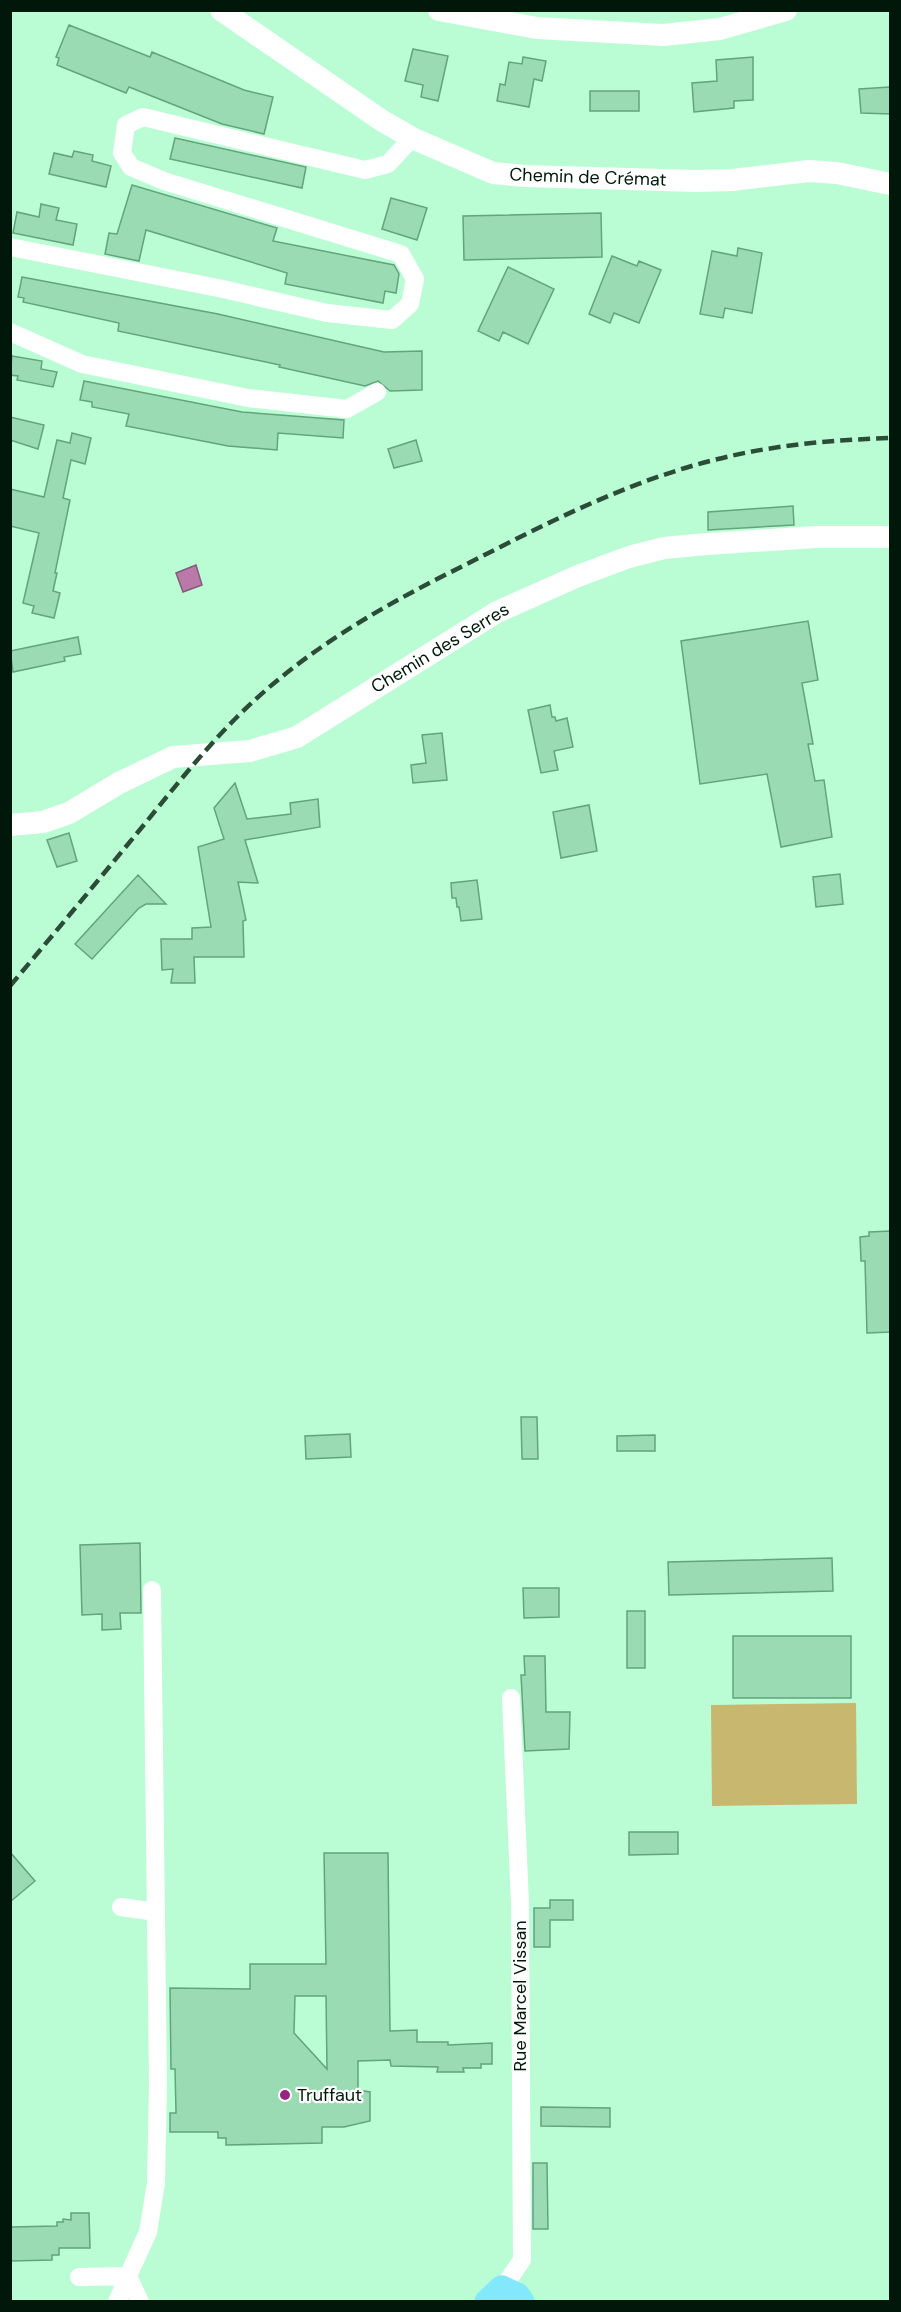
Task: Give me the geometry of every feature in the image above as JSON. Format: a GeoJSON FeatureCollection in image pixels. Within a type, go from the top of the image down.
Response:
{"type":"FeatureCollection","features":[{"type":"Feature","properties":{"kind":"street","name":"Chemin de Crémat"},"geometry":{"type":"LineString","coordinates":[[221,10],[381,120],[412,138],[493,173],[525,176],[732,180],[809,171],[837,173],[891,184]]}},
{"type":"Feature","properties":{"kind":"street"},"geometry":{"type":"LineString","coordinates":[[439,10],[537,28],[663,35],[720,29],[786,10]]}},
{"type":"Feature","properties":{"kind":"street"},"geometry":{"type":"LineString","coordinates":[[10,247],[201,284],[327,313],[392,320],[410,304],[415,279],[401,254],[164,181],[131,166],[122,153],[126,125],[143,117],[364,170],[388,164],[412,138]]}},
{"type":"Feature","properties":{"kind":"street"},"geometry":{"type":"LineString","coordinates":[[10,332],[82,364],[248,398],[346,409],[377,392]]}},
{"type":"Feature","properties":{"kind":"street","name":"Chemin des Serres"},"geometry":{"type":"LineString","coordinates":[[10,825],[43,822],[69,813],[119,783],[173,757],[250,752],[297,737],[497,612],[578,576],[629,557],[664,548],[707,544],[816,537],[891,537]]}},
{"type":"Feature","properties":{"kind":"street"},"geometry":{"type":"LineString","coordinates":[[117,2301],[148,2232],[156,2183],[156,1912],[152,1590]]}},
{"type":"Feature","properties":{"kind":"street","name":"Rue Marcel Vissan"},"geometry":{"type":"LineString","coordinates":[[504,2297],[522,2260],[519,1903],[511,1698]]}},
{"type":"Feature","properties":{"kind":"street"},"geometry":{"type":"LineString","coordinates":[[121,1907],[156,1912]]}},
{"type":"Feature","properties":{"kind":"street"},"geometry":{"type":"LineString","coordinates":[[79,2277],[128,2276]]}},
{"type":"Feature","properties":{"kind":"street"},"geometry":{"type":"LineString","coordinates":[[128,2276],[140,2301]]}},
{"type":"Feature","properties":{"kind":"shaded area"},"geometry":{"type":"Polygon","coordinates":[[[196,565],[202,585],[183,592],[176,573],[196,565]]]}},
{"type":"Feature","properties":{"kind":"shaded area"},"geometry":{"type":"Polygon","coordinates":[[[856,1703],[857,1804],[712,1806],[711,1705],[856,1703]]]}},
{"type":"Feature","properties":{"kind":"building"},"geometry":{"type":"Polygon","coordinates":[[[69,25],[150,57],[152,52],[244,90],[273,97],[264,134],[222,124],[129,87],[126,93],[57,65],[59,58],[56,57],[69,25]]]}},
{"type":"Feature","properties":{"kind":"building"},"geometry":{"type":"Polygon","coordinates":[[[413,49],[448,56],[438,101],[421,97],[423,85],[405,81],[413,49]]]}},
{"type":"Feature","properties":{"kind":"building"},"geometry":{"type":"Polygon","coordinates":[[[523,57],[546,61],[542,81],[534,79],[529,107],[497,101],[500,84],[505,85],[509,62],[522,64],[523,57]]]}},
{"type":"Feature","properties":{"kind":"building"},"geometry":{"type":"Polygon","coordinates":[[[753,57],[753,100],[734,101],[734,108],[694,112],[692,83],[717,81],[716,60],[753,57]]]}},
{"type":"Feature","properties":{"kind":"building"},"geometry":{"type":"Polygon","coordinates":[[[890,87],[891,114],[861,113],[859,89],[890,87]]]}},
{"type":"Feature","properties":{"kind":"building"},"geometry":{"type":"Polygon","coordinates":[[[590,91],[639,91],[639,111],[590,111],[590,91]]]}},
{"type":"Feature","properties":{"kind":"building"},"geometry":{"type":"Polygon","coordinates":[[[175,138],[306,167],[302,188],[170,159],[175,138]]]}},
{"type":"Feature","properties":{"kind":"building"},"geometry":{"type":"Polygon","coordinates":[[[74,151],[93,155],[92,161],[111,166],[106,187],[49,174],[54,153],[72,157],[74,151]]]}},
{"type":"Feature","properties":{"kind":"building"},"geometry":{"type":"Polygon","coordinates":[[[132,185],[277,228],[273,241],[394,265],[399,274],[396,293],[385,291],[383,303],[285,284],[287,273],[146,230],[139,261],[105,254],[109,233],[117,234],[132,185]]]}},
{"type":"Feature","properties":{"kind":"building"},"geometry":{"type":"Polygon","coordinates":[[[391,198],[427,208],[417,240],[382,229],[391,198]]]}},
{"type":"Feature","properties":{"kind":"building"},"geometry":{"type":"Polygon","coordinates":[[[41,204],[59,208],[56,220],[77,224],[73,245],[13,233],[17,212],[39,217],[41,204]]]}},
{"type":"Feature","properties":{"kind":"building"},"geometry":{"type":"Polygon","coordinates":[[[601,213],[602,257],[464,260],[463,216],[601,213]]]}},
{"type":"Feature","properties":{"kind":"building"},"geometry":{"type":"Polygon","coordinates":[[[738,248],[762,253],[752,313],[725,308],[723,318],[700,314],[712,251],[737,256],[738,248]]]}},
{"type":"Feature","properties":{"kind":"building"},"geometry":{"type":"Polygon","coordinates":[[[612,256],[637,266],[639,261],[661,270],[639,323],[614,313],[610,323],[589,314],[612,256]]]}},
{"type":"Feature","properties":{"kind":"building"},"geometry":{"type":"Polygon","coordinates":[[[508,267],[554,289],[528,344],[503,332],[499,341],[478,331],[508,267]]]}},
{"type":"Feature","properties":{"kind":"building"},"geometry":{"type":"Polygon","coordinates":[[[22,277],[218,314],[384,352],[422,351],[422,390],[390,391],[378,381],[365,386],[279,367],[280,365],[118,331],[119,323],[23,302],[24,298],[18,297],[22,277]]]}},
{"type":"Feature","properties":{"kind":"building"},"geometry":{"type":"Polygon","coordinates":[[[12,356],[42,361],[41,369],[57,372],[53,387],[17,380],[18,376],[10,375],[12,356]]]}},
{"type":"Feature","properties":{"kind":"building"},"geometry":{"type":"Polygon","coordinates":[[[84,381],[242,412],[344,420],[343,438],[278,433],[277,450],[228,446],[126,426],[129,414],[92,407],[92,402],[80,400],[84,381]]]}},
{"type":"Feature","properties":{"kind":"building"},"geometry":{"type":"Polygon","coordinates":[[[10,417],[44,425],[38,449],[10,440],[10,417]]]}},
{"type":"Feature","properties":{"kind":"building"},"geometry":{"type":"Polygon","coordinates":[[[72,433],[91,438],[85,464],[71,460],[63,498],[70,500],[55,573],[57,573],[53,591],[60,593],[54,618],[32,613],[34,606],[23,603],[39,533],[10,526],[10,489],[44,497],[57,440],[70,443],[72,433]]]}},
{"type":"Feature","properties":{"kind":"building"},"geometry":{"type":"Polygon","coordinates":[[[416,440],[422,461],[394,468],[388,449],[416,440]]]}},
{"type":"Feature","properties":{"kind":"building"},"geometry":{"type":"Polygon","coordinates":[[[793,506],[794,525],[708,530],[708,512],[793,506]]]}},
{"type":"Feature","properties":{"kind":"building"},"geometry":{"type":"Polygon","coordinates":[[[808,621],[818,680],[802,683],[813,744],[808,744],[815,781],[824,780],[832,837],[781,847],[767,774],[700,784],[681,641],[808,621]]]}},
{"type":"Feature","properties":{"kind":"building"},"geometry":{"type":"Polygon","coordinates":[[[78,637],[81,654],[64,657],[65,661],[13,672],[10,651],[78,637]]]}},
{"type":"Feature","properties":{"kind":"building"},"geometry":{"type":"Polygon","coordinates":[[[550,705],[552,717],[555,717],[556,721],[567,718],[573,747],[554,751],[558,770],[541,773],[528,710],[550,705]]]}},
{"type":"Feature","properties":{"kind":"building"},"geometry":{"type":"Polygon","coordinates":[[[442,733],[447,780],[413,783],[411,765],[426,763],[422,735],[442,733]]]}},
{"type":"Feature","properties":{"kind":"building"},"geometry":{"type":"Polygon","coordinates":[[[235,783],[247,819],[291,814],[290,803],[318,799],[320,827],[245,840],[258,883],[238,882],[246,920],[243,921],[244,957],[194,957],[195,983],[171,983],[173,969],[162,970],[161,939],[192,939],[192,928],[211,927],[198,847],[224,839],[214,808],[235,783]]]}},
{"type":"Feature","properties":{"kind":"building"},"geometry":{"type":"Polygon","coordinates":[[[589,805],[597,851],[561,858],[553,812],[589,805]]]}},
{"type":"Feature","properties":{"kind":"building"},"geometry":{"type":"Polygon","coordinates":[[[69,833],[77,861],[57,867],[47,840],[69,833]]]}},
{"type":"Feature","properties":{"kind":"building"},"geometry":{"type":"Polygon","coordinates":[[[840,874],[843,904],[816,907],[813,877],[840,874]]]}},
{"type":"Feature","properties":{"kind":"building"},"geometry":{"type":"Polygon","coordinates":[[[138,875],[166,904],[146,904],[139,908],[92,959],[75,944],[138,875]]]}},
{"type":"Feature","properties":{"kind":"building"},"geometry":{"type":"Polygon","coordinates":[[[477,880],[482,919],[461,921],[456,898],[452,898],[451,883],[477,880]]]}},
{"type":"Feature","properties":{"kind":"building"},"geometry":{"type":"Polygon","coordinates":[[[891,1231],[891,1332],[867,1333],[865,1261],[861,1261],[860,1237],[869,1236],[869,1232],[891,1231]]]}},
{"type":"Feature","properties":{"kind":"building"},"geometry":{"type":"Polygon","coordinates":[[[521,1417],[537,1417],[538,1459],[522,1459],[521,1417]]]}},
{"type":"Feature","properties":{"kind":"building"},"geometry":{"type":"Polygon","coordinates":[[[350,1434],[351,1457],[306,1459],[305,1436],[350,1434]]]}},
{"type":"Feature","properties":{"kind":"building"},"geometry":{"type":"Polygon","coordinates":[[[655,1435],[655,1451],[617,1451],[617,1436],[655,1435]]]}},
{"type":"Feature","properties":{"kind":"building"},"geometry":{"type":"Polygon","coordinates":[[[140,1543],[141,1613],[120,1613],[121,1629],[102,1630],[102,1614],[82,1615],[80,1545],[140,1543]]]}},
{"type":"Feature","properties":{"kind":"building"},"geometry":{"type":"Polygon","coordinates":[[[832,1558],[833,1591],[669,1595],[668,1562],[832,1558]]]}},
{"type":"Feature","properties":{"kind":"building"},"geometry":{"type":"Polygon","coordinates":[[[523,1588],[559,1588],[559,1617],[524,1618],[523,1588]]]}},
{"type":"Feature","properties":{"kind":"building"},"geometry":{"type":"Polygon","coordinates":[[[627,1611],[645,1611],[645,1668],[627,1668],[627,1611]]]}},
{"type":"Feature","properties":{"kind":"building"},"geometry":{"type":"Polygon","coordinates":[[[733,1636],[851,1636],[851,1698],[733,1698],[733,1636]]]}},
{"type":"Feature","properties":{"kind":"building"},"geometry":{"type":"Polygon","coordinates":[[[524,1656],[545,1656],[546,1712],[570,1712],[569,1749],[525,1751],[521,1675],[525,1675],[524,1656]]]}},
{"type":"Feature","properties":{"kind":"building"},"geometry":{"type":"Polygon","coordinates":[[[629,1832],[678,1832],[678,1854],[629,1855],[629,1832]]]}},
{"type":"Feature","properties":{"kind":"building"},"geometry":{"type":"Polygon","coordinates":[[[10,1852],[35,1881],[10,1902],[10,1852]]]}},
{"type":"Feature","properties":{"kind":"building"},"geometry":{"type":"Polygon","coordinates":[[[324,1853],[388,1853],[390,2031],[417,2030],[417,2042],[448,2042],[448,2045],[492,2043],[492,2064],[481,2064],[481,2068],[463,2068],[464,2072],[437,2072],[438,2067],[391,2066],[390,2060],[358,2061],[358,2090],[370,2092],[370,2121],[344,2127],[322,2127],[322,2143],[226,2145],[226,2138],[218,2138],[218,2132],[170,2132],[170,2113],[176,2113],[175,2069],[171,2069],[170,1988],[250,1989],[250,1964],[326,1964],[324,1853]],[[295,1996],[294,2033],[327,2069],[326,1996],[295,1996]]]}},
{"type":"Feature","properties":{"kind":"building"},"geometry":{"type":"Polygon","coordinates":[[[550,1900],[573,1900],[573,1920],[550,1920],[550,1947],[534,1947],[534,1908],[550,1908],[550,1900]]]}},
{"type":"Feature","properties":{"kind":"building"},"geometry":{"type":"Polygon","coordinates":[[[541,2107],[610,2108],[610,2127],[541,2126],[541,2107]]]}},
{"type":"Feature","properties":{"kind":"building"},"geometry":{"type":"Polygon","coordinates":[[[533,2163],[547,2163],[548,2229],[533,2229],[533,2163]]]}},
{"type":"Feature","properties":{"kind":"building"},"geometry":{"type":"Polygon","coordinates":[[[71,2213],[89,2213],[90,2248],[59,2248],[59,2255],[52,2255],[52,2260],[10,2261],[10,2227],[57,2226],[57,2222],[63,2222],[63,2219],[71,2220],[71,2213]]]}},
{"type":"Feature","properties":{"kind":"railway"},"geometry":{"type":"LineString","coordinates":[[10,986],[186,773],[237,717],[289,671],[345,632],[404,597],[525,534],[586,505],[649,480],[714,460],[780,447],[890,438]]}},
{"type":"Feature","properties":{"kind":"place","name":"Truffaut"},"geometry":{"type":"Point","coordinates":[285,2095]}}]}
